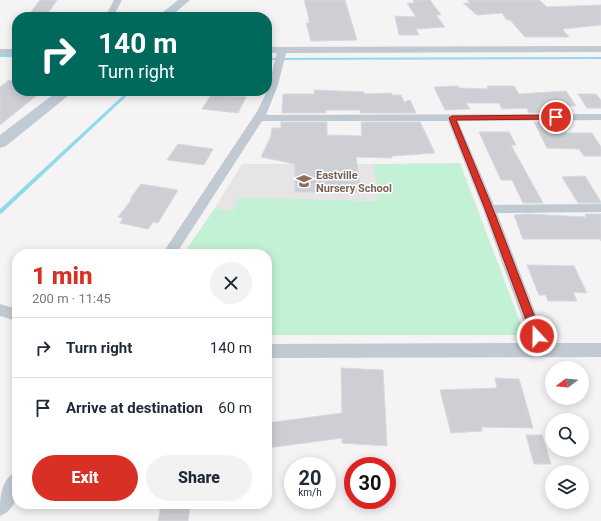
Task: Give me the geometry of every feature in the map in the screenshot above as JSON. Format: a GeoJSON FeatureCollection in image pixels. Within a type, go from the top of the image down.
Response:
{"type":"FeatureCollection","features":[{"type":"Feature","properties":{"kind":"main road"},"geometry":{"type":"LineString","coordinates":[[169,12],[185,0]]}},
{"type":"Feature","properties":{"kind":"main road"},"geometry":{"type":"LineString","coordinates":[[0,143],[61,96]]}},
{"type":"Feature","properties":{"kind":"street"},"geometry":{"type":"LineString","coordinates":[[112,12],[118,0]]}},
{"type":"Feature","properties":{"kind":"street"},"geometry":{"type":"LineString","coordinates":[[272,51],[281,52],[601,49]]}},
{"type":"Feature","properties":{"kind":"street"},"geometry":{"type":"LineString","coordinates":[[0,52],[12,52]]}},
{"type":"Feature","properties":{"kind":"street"},"geometry":{"type":"LineString","coordinates":[[272,91],[281,52]]}},
{"type":"Feature","properties":{"kind":"street"},"geometry":{"type":"LineString","coordinates":[[172,249],[259,118],[270,96]]}},
{"type":"Feature","properties":{"kind":"street"},"geometry":{"type":"LineString","coordinates":[[259,118],[601,117]]}},
{"type":"Feature","properties":{"kind":"street"},"geometry":{"type":"LineString","coordinates":[[452,118],[489,209],[542,350]]}},
{"type":"Feature","properties":{"kind":"street"},"geometry":{"type":"LineString","coordinates":[[489,209],[601,208]]}},
{"type":"Feature","properties":{"kind":"street"},"geometry":{"type":"LineString","coordinates":[[0,310],[12,314]]}},
{"type":"Feature","properties":{"kind":"street"},"geometry":{"type":"LineString","coordinates":[[272,352],[601,350]]}},
{"type":"Feature","properties":{"kind":"street"},"geometry":{"type":"LineString","coordinates":[[0,506],[12,488]]}},
{"type":"Feature","properties":{"kind":"shaded area","name":"Eastville Nursery School"},"geometry":{"type":"Polygon","coordinates":[[[242,164],[374,164],[379,201],[239,199],[233,211],[215,208],[242,164]]]}},
{"type":"Feature","properties":{"kind":"green space"},"geometry":{"type":"Polygon","coordinates":[[[460,163],[525,335],[272,335],[272,249],[186,249],[215,208],[233,211],[239,198],[378,201],[374,164],[460,163]]]}},
{"type":"Feature","properties":{"kind":"building"},"geometry":{"type":"Polygon","coordinates":[[[40,0],[57,0],[49,12],[31,12],[40,0]]]}},
{"type":"Feature","properties":{"kind":"building"},"geometry":{"type":"Polygon","coordinates":[[[304,0],[345,0],[357,40],[311,41],[306,23],[309,23],[309,18],[304,0]]]}},
{"type":"Feature","properties":{"kind":"building"},"geometry":{"type":"Polygon","coordinates":[[[413,0],[430,0],[441,15],[436,15],[445,27],[416,29],[419,35],[399,35],[395,16],[416,17],[407,3],[414,3],[413,0]]]}},
{"type":"Feature","properties":{"kind":"building"},"geometry":{"type":"Polygon","coordinates":[[[467,0],[539,0],[547,7],[601,5],[601,25],[562,29],[569,37],[525,37],[510,20],[507,20],[502,13],[477,15],[463,3],[470,3],[467,0]]]}},
{"type":"Feature","properties":{"kind":"building"},"geometry":{"type":"Polygon","coordinates":[[[9,80],[12,81],[12,96],[36,96],[0,125],[0,87],[9,80]]]}},
{"type":"Feature","properties":{"kind":"building"},"geometry":{"type":"Polygon","coordinates":[[[458,86],[459,88],[488,89],[487,86],[514,86],[519,94],[566,91],[576,106],[548,106],[552,113],[529,113],[527,108],[502,109],[499,103],[466,103],[470,109],[445,110],[434,87],[458,86]]]}},
{"type":"Feature","properties":{"kind":"building"},"geometry":{"type":"Polygon","coordinates":[[[314,90],[364,92],[364,94],[392,93],[392,95],[401,95],[404,102],[410,100],[416,113],[360,113],[360,110],[326,110],[326,113],[282,113],[283,94],[315,94],[314,90]]]}},
{"type":"Feature","properties":{"kind":"building"},"geometry":{"type":"Polygon","coordinates":[[[578,94],[596,94],[601,100],[601,108],[587,108],[578,94]]]}},
{"type":"Feature","properties":{"kind":"building"},"geometry":{"type":"Polygon","coordinates":[[[210,96],[246,97],[238,113],[202,109],[210,96]]]}},
{"type":"Feature","properties":{"kind":"building"},"geometry":{"type":"Polygon","coordinates":[[[281,122],[327,122],[327,135],[362,136],[361,122],[420,122],[435,153],[392,156],[392,158],[356,157],[361,192],[295,192],[295,164],[261,157],[271,136],[272,128],[281,128],[281,122]]]}},
{"type":"Feature","properties":{"kind":"building"},"geometry":{"type":"Polygon","coordinates":[[[534,122],[559,122],[566,133],[592,133],[601,147],[601,156],[584,156],[579,149],[547,148],[534,122]]]}},
{"type":"Feature","properties":{"kind":"building"},"geometry":{"type":"Polygon","coordinates":[[[479,132],[509,132],[516,145],[511,145],[543,203],[523,203],[512,180],[501,180],[479,132]]]}},
{"type":"Feature","properties":{"kind":"building"},"geometry":{"type":"Polygon","coordinates":[[[178,144],[213,149],[204,165],[167,160],[178,144]]]}},
{"type":"Feature","properties":{"kind":"building"},"geometry":{"type":"Polygon","coordinates":[[[585,176],[601,203],[578,203],[562,177],[585,176]]]}},
{"type":"Feature","properties":{"kind":"building"},"geometry":{"type":"Polygon","coordinates":[[[141,184],[178,190],[158,223],[153,222],[148,229],[120,223],[123,218],[118,217],[141,184]]]}},
{"type":"Feature","properties":{"kind":"building"},"geometry":{"type":"Polygon","coordinates":[[[528,214],[586,217],[585,214],[601,214],[601,241],[600,239],[523,239],[514,215],[528,214]]]}},
{"type":"Feature","properties":{"kind":"building"},"geometry":{"type":"Polygon","coordinates":[[[527,265],[574,266],[587,293],[573,292],[577,301],[548,301],[546,295],[539,295],[527,265]]]}},
{"type":"Feature","properties":{"kind":"building"},"geometry":{"type":"Polygon","coordinates":[[[341,368],[383,370],[387,446],[342,443],[342,438],[272,447],[272,422],[342,413],[341,368]]]}},
{"type":"Feature","properties":{"kind":"building"},"geometry":{"type":"Polygon","coordinates":[[[495,378],[519,379],[533,428],[481,427],[482,431],[451,433],[440,390],[497,388],[495,378]]]}},
{"type":"Feature","properties":{"kind":"building"},"geometry":{"type":"Polygon","coordinates":[[[526,435],[542,435],[545,445],[545,457],[549,457],[551,464],[534,464],[526,435]]]}},
{"type":"Feature","properties":{"kind":"building"},"geometry":{"type":"Polygon","coordinates":[[[160,509],[190,509],[188,521],[158,521],[160,509]]]}},
{"type":"Feature","properties":{"kind":"waterway"},"geometry":{"type":"LineString","coordinates":[[0,56],[12,56]]}},
{"type":"Feature","properties":{"kind":"waterway"},"geometry":{"type":"LineString","coordinates":[[272,59],[601,58]]}},
{"type":"Feature","properties":{"kind":"waterway"},"geometry":{"type":"LineString","coordinates":[[0,212],[125,96]]}},
{"type":"Feature","properties":{"kind":"place","name":"Eastville Nursery School"},"geometry":{"type":"Point","coordinates":[304,181]}},
{"type":"Feature","properties":{"kind":"route"},"geometry":{"type":"LineString","coordinates":[[537,336],[489,209],[452,118],[556,117]]}}]}
